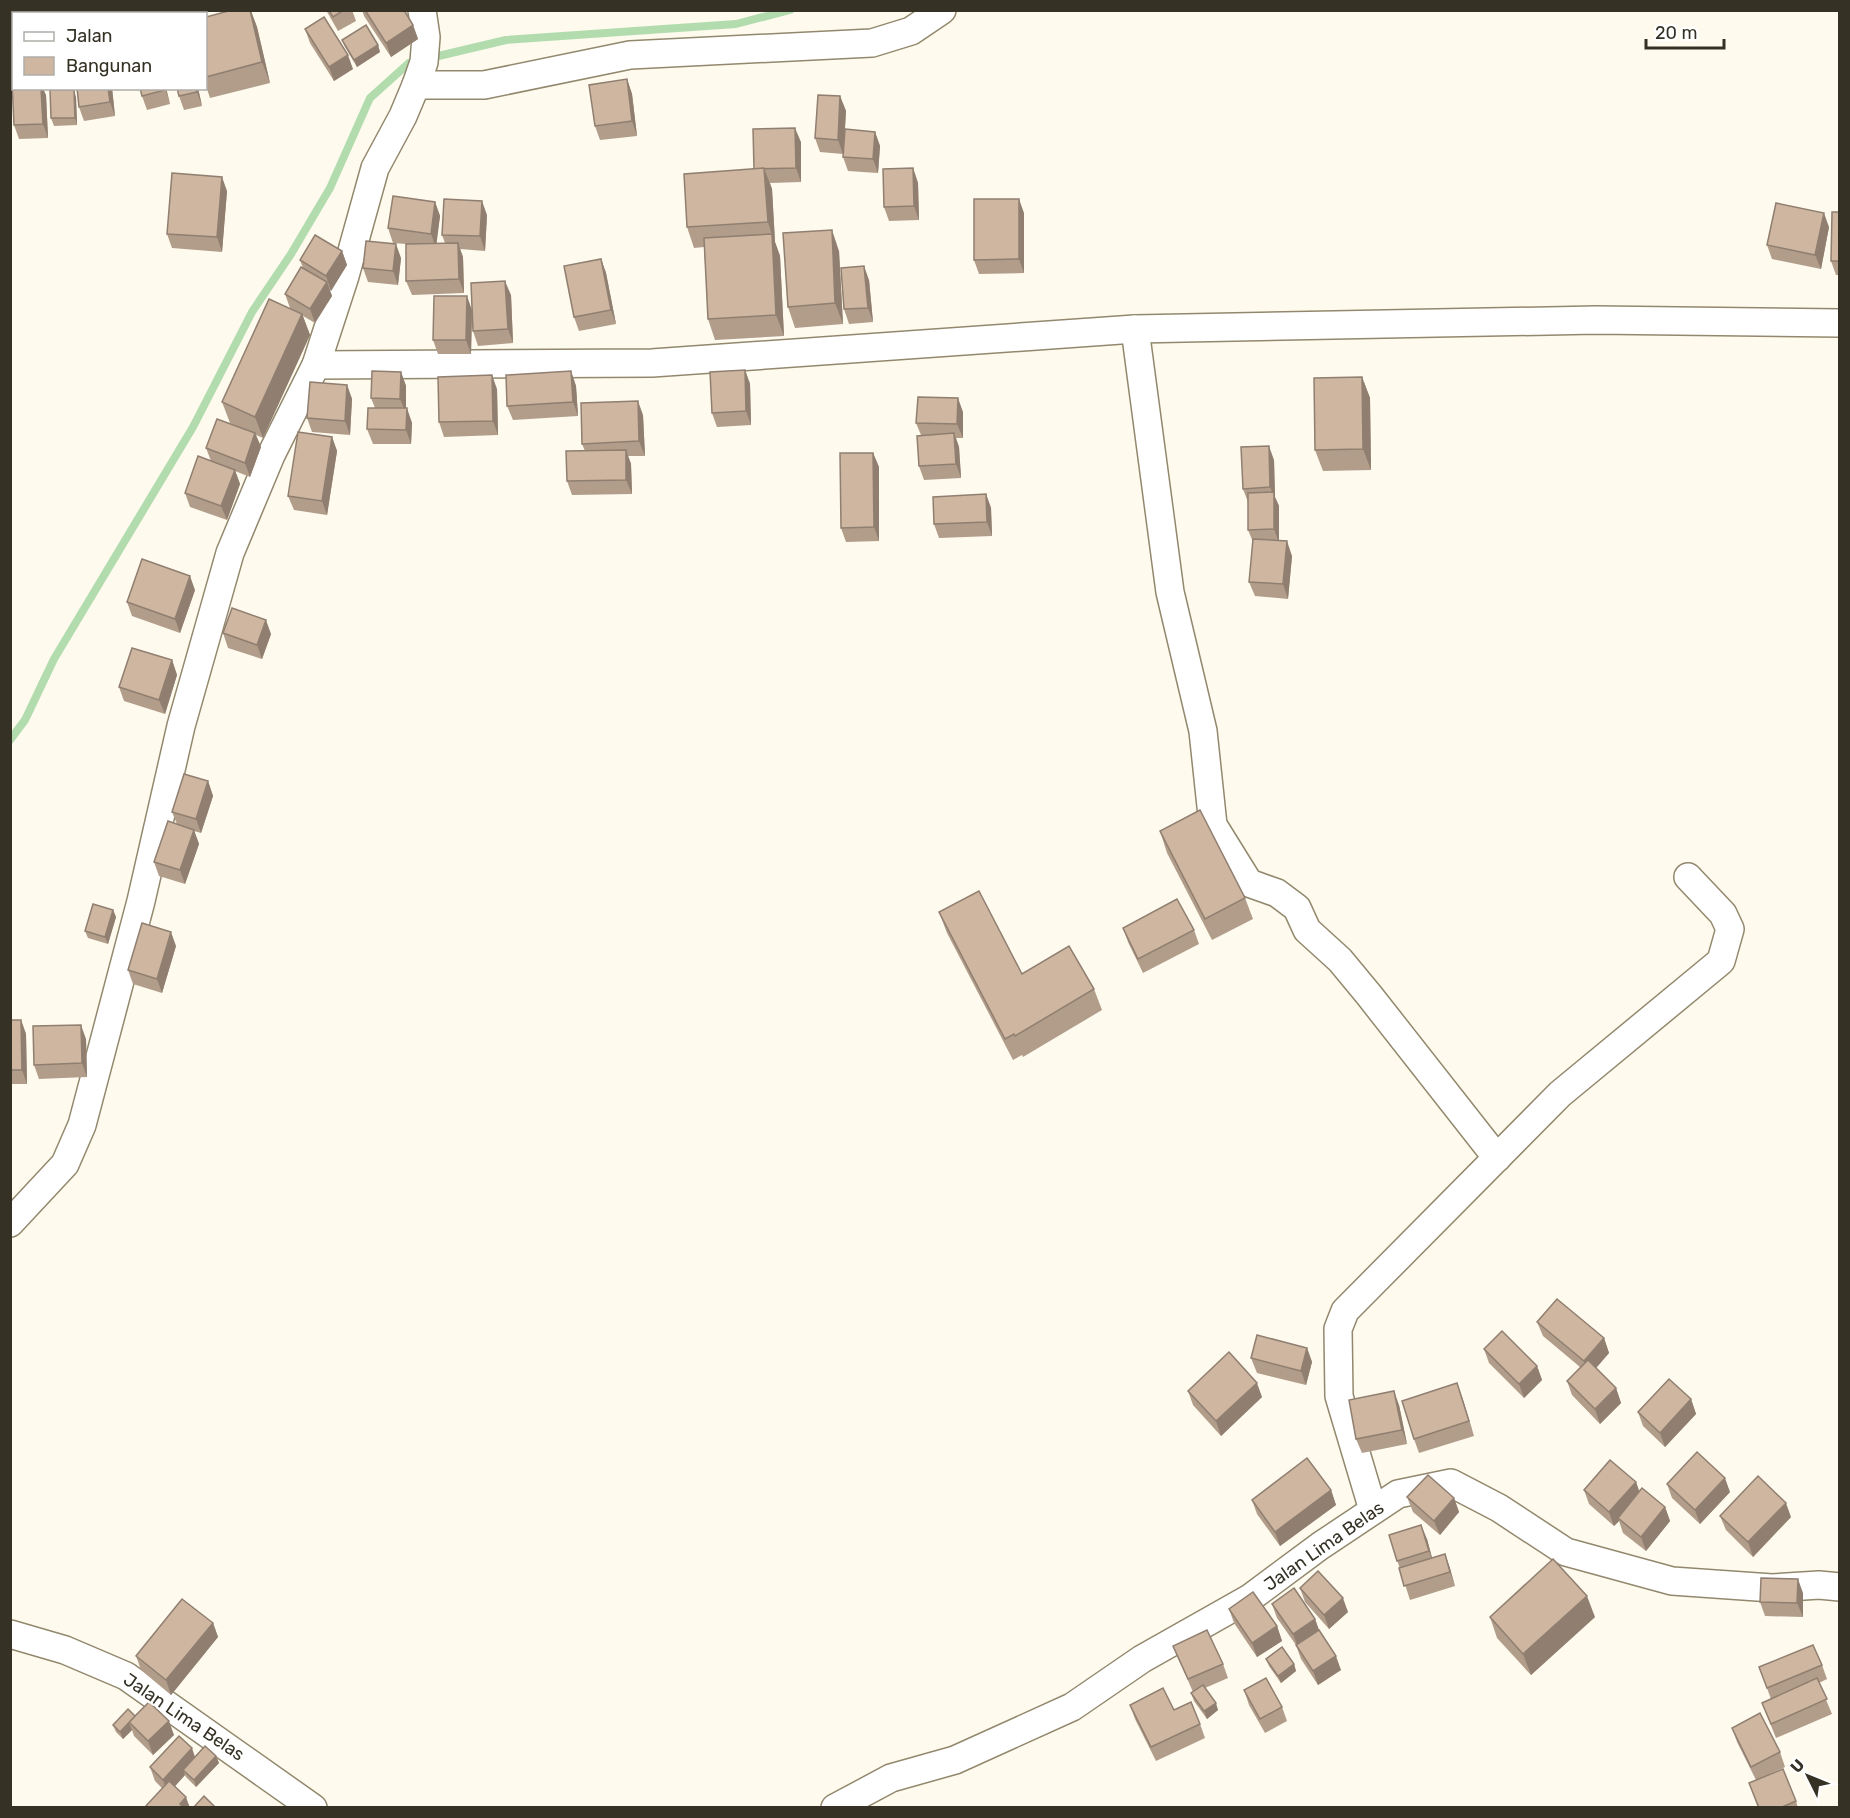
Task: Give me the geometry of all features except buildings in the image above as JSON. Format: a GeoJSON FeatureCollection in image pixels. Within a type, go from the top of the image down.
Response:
{"type":"FeatureCollection","features":[{"type":"Feature","properties":{"kind":"street"},"geometry":{"type":"LineString","coordinates":[[10,1223],[65,1164],[82,1125],[141,901],[181,726],[230,554],[271,455],[316,365],[345,276],[375,168],[403,116],[422,49],[484,85],[630,55],[872,44],[911,31],[942,10]]}},
{"type":"Feature","properties":{"kind":"street"},"geometry":{"type":"LineString","coordinates":[[316,365],[652,363],[1135,329],[1596,320],[1839,323]]}},
{"type":"Feature","properties":{"kind":"street"},"geometry":{"type":"LineString","coordinates":[[1135,329],[1170,592],[1203,731],[1213,825],[1249,883],[1277,893],[1297,908],[1307,930],[1340,960],[1497,1158]]}},
{"type":"Feature","properties":{"kind":"street"},"geometry":{"type":"LineString","coordinates":[[1373,1510],[1339,1396],[1338,1329],[1345,1311],[1560,1094],[1721,961],[1730,929],[1723,914],[1688,877]]}},
{"type":"Feature","properties":{"kind":"street","name":"Jalan Lima Belas"},"geometry":{"type":"LineString","coordinates":[[835,1808],[891,1778],[955,1760],[1072,1707],[1142,1659],[1250,1598],[1320,1546],[1398,1494],[1451,1483],[1499,1508],[1566,1552],[1672,1581],[1772,1588],[1819,1585],[1839,1587]]}},
{"type":"Feature","properties":{"kind":"street","name":"Jalan Lima Belas"},"geometry":{"type":"LineString","coordinates":[[10,1634],[65,1650],[126,1676],[313,1808]]}},
{"type":"Feature","properties":{"kind":"waterway"},"geometry":{"type":"LineString","coordinates":[[430,58],[506,40],[736,24],[790,10]]}},
{"type":"Feature","properties":{"kind":"waterway"},"geometry":{"type":"LineString","coordinates":[[10,740],[25,720],[54,659],[193,427],[252,312],[291,254],[330,188],[370,98],[409,63],[418,61]]}}]}
